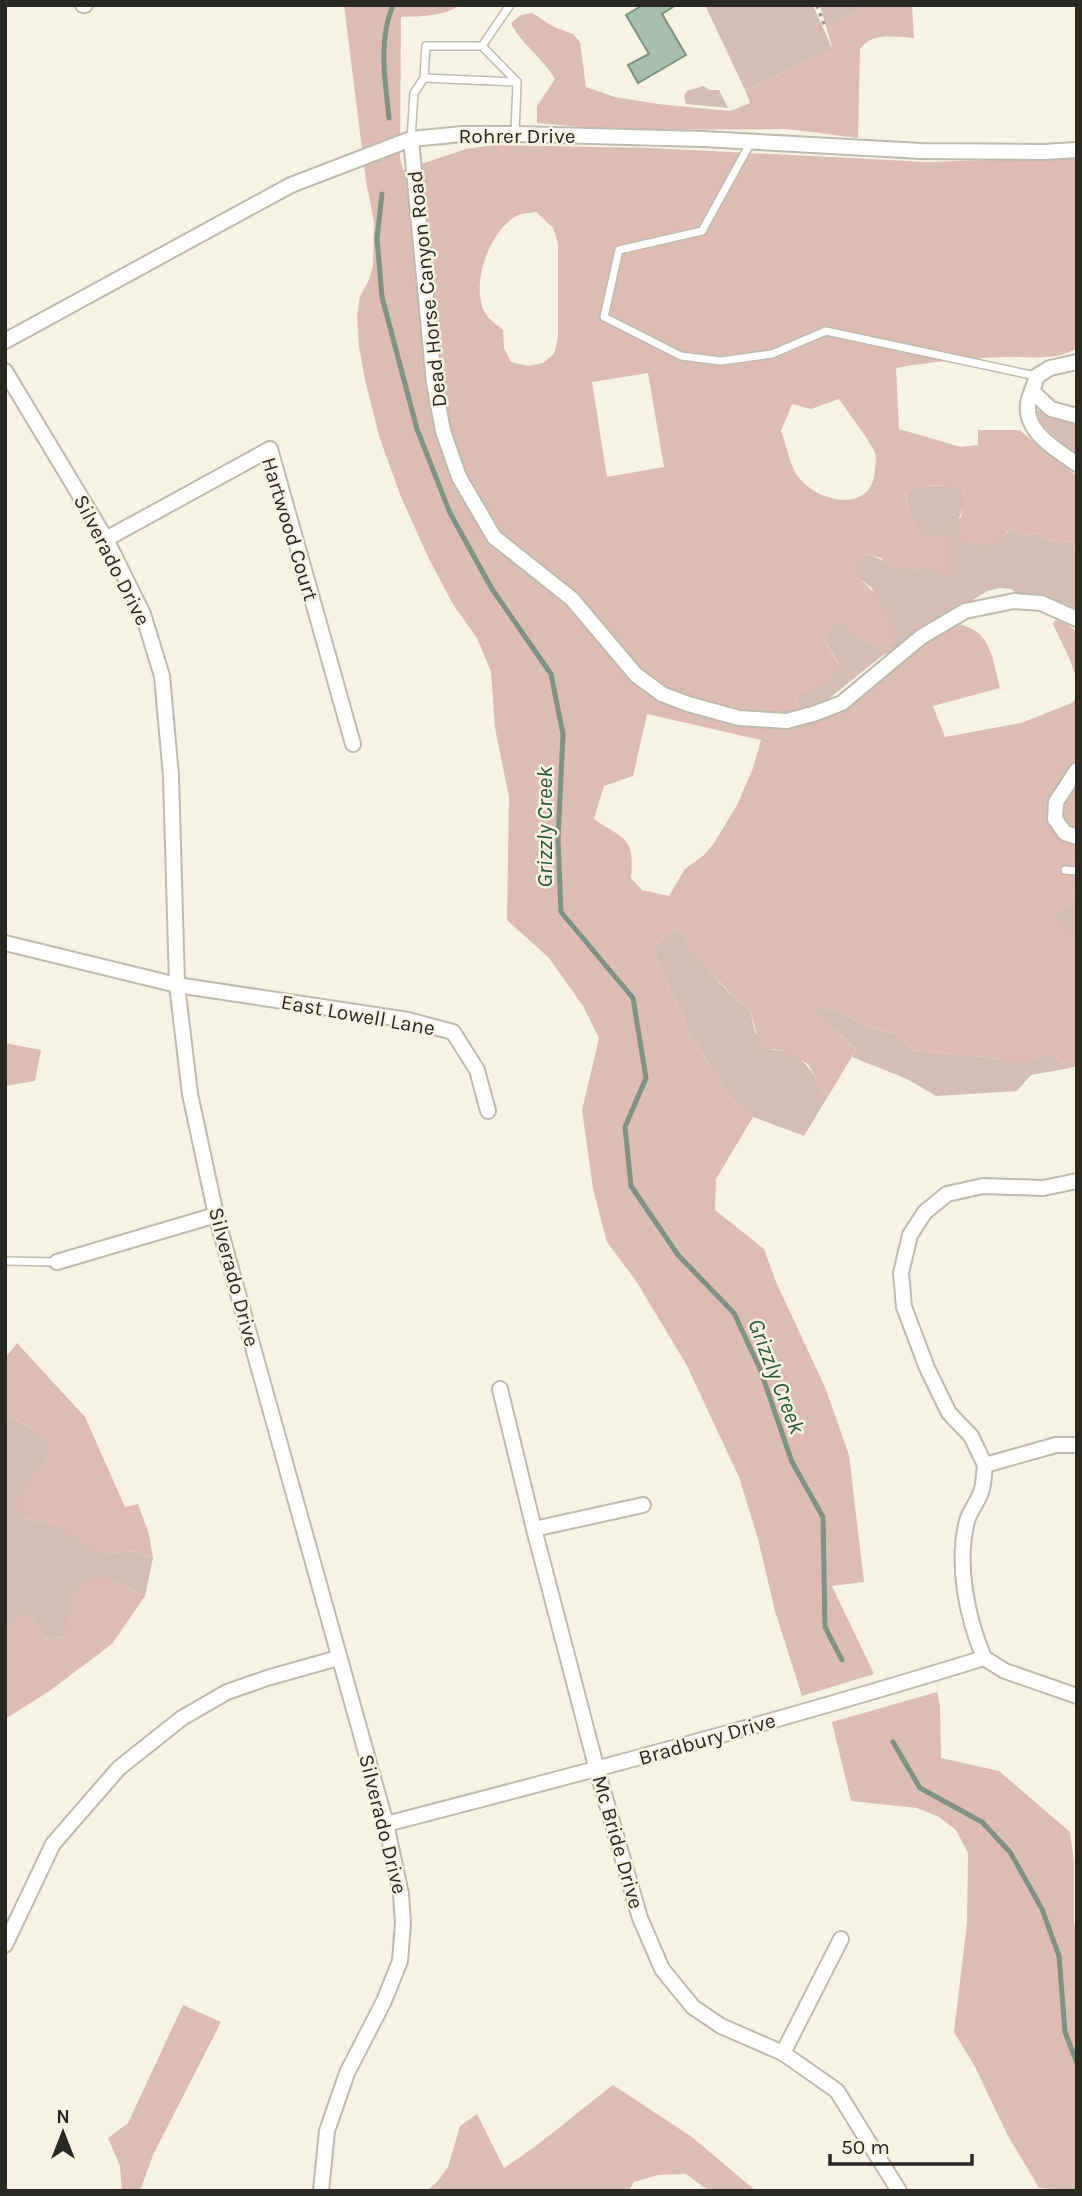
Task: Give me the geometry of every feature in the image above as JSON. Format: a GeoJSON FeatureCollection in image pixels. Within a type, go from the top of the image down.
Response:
{"type":"FeatureCollection","features":[{"type":"Feature","properties":{"kind":"street","name":"Rohrer Drive"},"geometry":{"type":"LineString","coordinates":[[5,341],[292,185],[411,139],[463,134],[515,134],[703,139],[921,151],[1077,150]]}},
{"type":"Feature","properties":{"kind":"street","name":"Dead Horse Canyon Road"},"geometry":{"type":"LineString","coordinates":[[411,139],[434,383],[443,431],[459,477],[494,537],[572,599],[636,675],[662,694],[739,718],[787,721],[842,703],[921,637],[965,611],[1014,601],[1041,603],[1077,619]]}},
{"type":"Feature","properties":{"kind":"street"},"geometry":{"type":"LineString","coordinates":[[1077,362],[1051,368],[1037,376],[1026,403],[1027,415],[1041,438],[1077,464]]}},
{"type":"Feature","properties":{"kind":"street","name":"Silverado Drive"},"geometry":{"type":"LineString","coordinates":[[5,371],[106,539],[143,614],[162,676],[171,776],[177,985],[190,1094],[216,1215],[386,1824],[401,1894],[403,1923],[400,1961],[384,2001],[347,2073],[327,2131],[321,2191]]}},
{"type":"Feature","properties":{"kind":"street"},"geometry":{"type":"LineString","coordinates":[[1032,391],[1052,409],[1077,416]]}},
{"type":"Feature","properties":{"kind":"street","name":"Hartwood Court"},"geometry":{"type":"LineString","coordinates":[[106,539],[270,449],[353,744]]}},
{"type":"Feature","properties":{"kind":"street"},"geometry":{"type":"LineString","coordinates":[[1077,770],[1056,803],[1055,819],[1065,833],[1077,837]]}},
{"type":"Feature","properties":{"kind":"street","name":"East Lowell Lane"},"geometry":{"type":"LineString","coordinates":[[5,943],[177,985],[408,1020],[453,1032],[477,1069],[488,1111]]}},
{"type":"Feature","properties":{"kind":"street"},"geometry":{"type":"LineString","coordinates":[[1077,1181],[1043,1188],[983,1186],[947,1194],[925,1212],[910,1236],[901,1273],[904,1307],[927,1368],[948,1413],[971,1436],[985,1465],[981,1492],[967,1518],[963,1544],[963,1576],[972,1630],[984,1658],[1005,1671],[1077,1696]]}},
{"type":"Feature","properties":{"kind":"street"},"geometry":{"type":"LineString","coordinates":[[57,1262],[216,1215]]}},
{"type":"Feature","properties":{"kind":"street","name":"Mc Bride Drive"},"geometry":{"type":"LineString","coordinates":[[500,1389],[597,1770],[639,1918],[662,1969],[693,2007],[721,2026],[783,2053],[836,2091],[899,2191]]}},
{"type":"Feature","properties":{"kind":"street"},"geometry":{"type":"LineString","coordinates":[[985,1465],[1056,1445],[1077,1445]]}},
{"type":"Feature","properties":{"kind":"street"},"geometry":{"type":"LineString","coordinates":[[534,1529],[643,1505]]}},
{"type":"Feature","properties":{"kind":"street"},"geometry":{"type":"LineString","coordinates":[[5,1945],[53,1844],[119,1768],[182,1718],[227,1692],[338,1658]]}},
{"type":"Feature","properties":{"kind":"street","name":"Bradbury Drive"},"geometry":{"type":"LineString","coordinates":[[386,1824],[597,1770],[875,1692],[984,1658]]}},
{"type":"Feature","properties":{"kind":"street"},"geometry":{"type":"LineString","coordinates":[[783,2053],[841,1939]]}},
{"type":"Feature","properties":{"kind":"lane"},"geometry":{"type":"LineString","coordinates":[[482,46],[510,5]]}},
{"type":"Feature","properties":{"kind":"lane"},"geometry":{"type":"LineString","coordinates":[[411,139],[414,93],[424,78],[426,46],[482,46],[517,82],[515,134]]}},
{"type":"Feature","properties":{"kind":"lane"},"geometry":{"type":"LineString","coordinates":[[424,78],[517,82]]}},
{"type":"Feature","properties":{"kind":"lane"},"geometry":{"type":"LineString","coordinates":[[751,142],[702,231],[619,250],[604,317],[681,356],[721,361],[772,354],[826,331],[1037,376]]}},
{"type":"Feature","properties":{"kind":"lane"},"geometry":{"type":"LineString","coordinates":[[1065,870],[1077,871]]}},
{"type":"Feature","properties":{"kind":"lane"},"geometry":{"type":"LineString","coordinates":[[5,1261],[57,1262]]}},
{"type":"Feature","properties":{"kind":"path"},"geometry":{"type":"LineString","coordinates":[[817,5],[825,27]]}},
{"type":"Feature","properties":{"kind":"shaded area"},"geometry":{"type":"Polygon","coordinates":[[[344,5],[460,5],[439,14],[401,17],[400,157],[403,170],[466,149],[494,145],[652,148],[928,162],[1077,157],[1077,348],[1051,357],[966,359],[896,368],[899,429],[961,447],[978,445],[978,430],[1020,430],[1077,477],[1077,559],[1073,541],[1054,542],[1038,533],[1027,536],[1011,529],[993,544],[971,544],[957,534],[964,490],[936,486],[907,490],[908,508],[922,535],[939,535],[949,539],[949,574],[921,568],[903,571],[888,566],[881,558],[867,554],[854,562],[855,576],[877,596],[887,613],[895,642],[886,649],[837,622],[823,637],[838,663],[838,673],[795,695],[800,710],[816,716],[950,622],[964,625],[982,637],[991,654],[1000,688],[933,706],[945,737],[1021,723],[1072,703],[1077,696],[1077,849],[1074,863],[1068,873],[1074,896],[1067,907],[1054,917],[1077,942],[1077,1066],[1070,1068],[1051,1054],[1033,1059],[1002,1059],[913,1050],[896,1034],[867,1027],[842,1012],[817,1006],[817,1016],[856,1050],[827,1098],[808,1064],[781,1050],[761,1049],[750,1010],[704,966],[681,930],[665,934],[655,949],[661,970],[691,1036],[730,1097],[753,1117],[716,1179],[715,1210],[764,1249],[776,1282],[825,1387],[849,1455],[864,1582],[832,1586],[874,1674],[802,1696],[775,1611],[758,1539],[739,1477],[686,1364],[636,1281],[607,1242],[593,1189],[582,1110],[599,1038],[583,1006],[549,958],[507,920],[509,797],[495,728],[491,672],[477,638],[454,606],[429,559],[401,497],[380,439],[365,380],[357,316],[360,296],[373,266],[374,222],[366,181],[344,5]],[[536,212],[522,214],[506,224],[490,246],[481,273],[480,287],[484,311],[503,330],[504,348],[511,362],[528,366],[543,363],[554,354],[558,338],[558,243],[553,228],[536,212]],[[648,373],[592,382],[607,477],[664,467],[648,373]],[[839,399],[811,409],[792,404],[781,431],[795,472],[814,491],[827,497],[841,500],[864,494],[872,484],[876,461],[869,442],[839,399]],[[647,714],[633,776],[604,786],[594,819],[620,836],[629,846],[631,878],[642,890],[669,896],[685,869],[704,855],[714,843],[737,805],[753,768],[761,740],[647,714]]]}},
{"type":"Feature","properties":{"kind":"shaded area"},"geometry":{"type":"Polygon","coordinates":[[[643,5],[676,5],[662,14],[686,55],[638,83],[628,65],[649,54],[626,15],[643,5]]]}},
{"type":"Feature","properties":{"kind":"shaded area"},"geometry":{"type":"Polygon","coordinates":[[[705,5],[813,5],[833,50],[745,90],[705,5]]]}},
{"type":"Feature","properties":{"kind":"shaded area"},"geometry":{"type":"Polygon","coordinates":[[[820,5],[867,5],[827,30],[820,5]]]}},
{"type":"Feature","properties":{"kind":"shaded area"},"geometry":{"type":"Polygon","coordinates":[[[867,5],[912,5],[914,38],[877,38],[860,49],[858,138],[787,129],[617,130],[537,123],[537,106],[555,79],[511,23],[521,15],[532,13],[554,27],[573,34],[580,42],[586,87],[615,97],[730,111],[750,103],[745,90],[833,50],[827,30],[867,5]]]}},
{"type":"Feature","properties":{"kind":"shaded area"},"geometry":{"type":"Polygon","coordinates":[[[703,86],[710,90],[719,90],[728,108],[686,104],[684,96],[687,91],[703,86]]]}},
{"type":"Feature","properties":{"kind":"shaded area"},"geometry":{"type":"Polygon","coordinates":[[[1036,409],[1047,415],[1077,421],[1077,457],[1041,424],[1036,409]]]}},
{"type":"Feature","properties":{"kind":"shaded area"},"geometry":{"type":"Polygon","coordinates":[[[920,486],[953,486],[964,490],[965,503],[959,518],[1000,539],[1011,529],[1027,536],[1038,533],[1054,542],[1073,541],[1077,559],[1077,611],[1053,599],[1021,596],[1011,589],[987,591],[928,624],[896,650],[883,655],[826,701],[800,710],[795,695],[808,689],[838,662],[823,637],[837,621],[855,634],[886,649],[872,588],[855,576],[854,562],[867,554],[903,569],[921,568],[939,535],[922,535],[910,514],[907,490],[920,486]]]}},
{"type":"Feature","properties":{"kind":"shaded area"},"geometry":{"type":"Polygon","coordinates":[[[1055,620],[1067,624],[1077,632],[1077,680],[1053,624],[1055,620]]]}},
{"type":"Feature","properties":{"kind":"shaded area"},"geometry":{"type":"Polygon","coordinates":[[[1077,849],[1077,942],[1053,917],[1067,907],[1074,896],[1068,873],[1074,863],[1077,849]]]}},
{"type":"Feature","properties":{"kind":"shaded area"},"geometry":{"type":"Polygon","coordinates":[[[681,930],[711,973],[750,1010],[755,1032],[771,1050],[799,1058],[817,1080],[827,1098],[804,1136],[753,1117],[730,1097],[691,1036],[661,970],[655,949],[665,934],[681,930]]]}},
{"type":"Feature","properties":{"kind":"shaded area"},"geometry":{"type":"Polygon","coordinates":[[[817,1006],[842,1012],[867,1027],[896,1034],[913,1050],[1002,1059],[1033,1059],[1051,1054],[1070,1068],[1031,1075],[1017,1091],[936,1096],[907,1079],[852,1057],[856,1050],[817,1016],[817,1006]]]}},
{"type":"Feature","properties":{"kind":"shaded area"},"geometry":{"type":"Polygon","coordinates":[[[5,1043],[41,1050],[35,1081],[5,1086],[5,1043]]]}},
{"type":"Feature","properties":{"kind":"shaded area"},"geometry":{"type":"Polygon","coordinates":[[[17,1343],[85,1417],[125,1507],[138,1504],[149,1534],[153,1558],[133,1551],[106,1554],[90,1550],[59,1525],[23,1518],[16,1503],[33,1476],[50,1457],[49,1440],[11,1416],[5,1417],[5,1358],[17,1343]]]}},
{"type":"Feature","properties":{"kind":"shaded area"},"geometry":{"type":"Polygon","coordinates":[[[11,1416],[49,1440],[50,1457],[33,1476],[23,1518],[59,1525],[106,1554],[133,1551],[153,1558],[145,1596],[118,1582],[66,1637],[43,1639],[35,1620],[23,1613],[5,1633],[5,1417],[11,1416]]]}},
{"type":"Feature","properties":{"kind":"shaded area"},"geometry":{"type":"Polygon","coordinates":[[[89,1579],[118,1582],[145,1596],[112,1644],[48,1692],[5,1719],[5,1633],[23,1613],[35,1620],[43,1639],[66,1637],[72,1593],[89,1579]]]}},
{"type":"Feature","properties":{"kind":"shaded area"},"geometry":{"type":"Polygon","coordinates":[[[937,1692],[940,1706],[941,1758],[999,1771],[1070,1832],[1074,1863],[1074,1924],[1077,1924],[1077,2191],[1039,2188],[1007,2134],[975,2067],[954,2032],[967,1923],[968,1853],[956,1830],[939,1817],[917,1808],[851,1801],[832,1722],[937,1692]]]}},
{"type":"Feature","properties":{"kind":"shaded area"},"geometry":{"type":"Polygon","coordinates":[[[183,2005],[221,2022],[153,2155],[140,2191],[122,2191],[120,2166],[108,2138],[128,2123],[183,2005]]]}},
{"type":"Feature","properties":{"kind":"shaded area"},"geometry":{"type":"Polygon","coordinates":[[[613,2085],[692,2137],[756,2191],[709,2191],[686,2174],[658,2175],[634,2182],[629,2191],[426,2191],[448,2167],[460,2126],[477,2114],[504,2168],[613,2085]]]}},
{"type":"Feature","properties":{"kind":"waterway","name":"Grizzly Creek"},"geometry":{"type":"LineString","coordinates":[[389,118],[384,47],[385,32],[393,5]]}},
{"type":"Feature","properties":{"kind":"waterway","name":"Grizzly Creek"},"geometry":{"type":"LineString","coordinates":[[382,194],[377,238],[382,297],[417,429],[450,513],[492,589],[551,674],[563,734],[558,839],[561,912],[633,998],[646,1078],[625,1127],[631,1186],[678,1255],[734,1313],[760,1369],[792,1462],[823,1517],[825,1627],[842,1660]]}},
{"type":"Feature","properties":{"kind":"waterway","name":"Grizzly Creek"},"geometry":{"type":"LineString","coordinates":[[893,1742],[920,1788],[982,1822],[1010,1852],[1042,1909],[1059,1956],[1065,2032],[1077,2063]]}}]}
